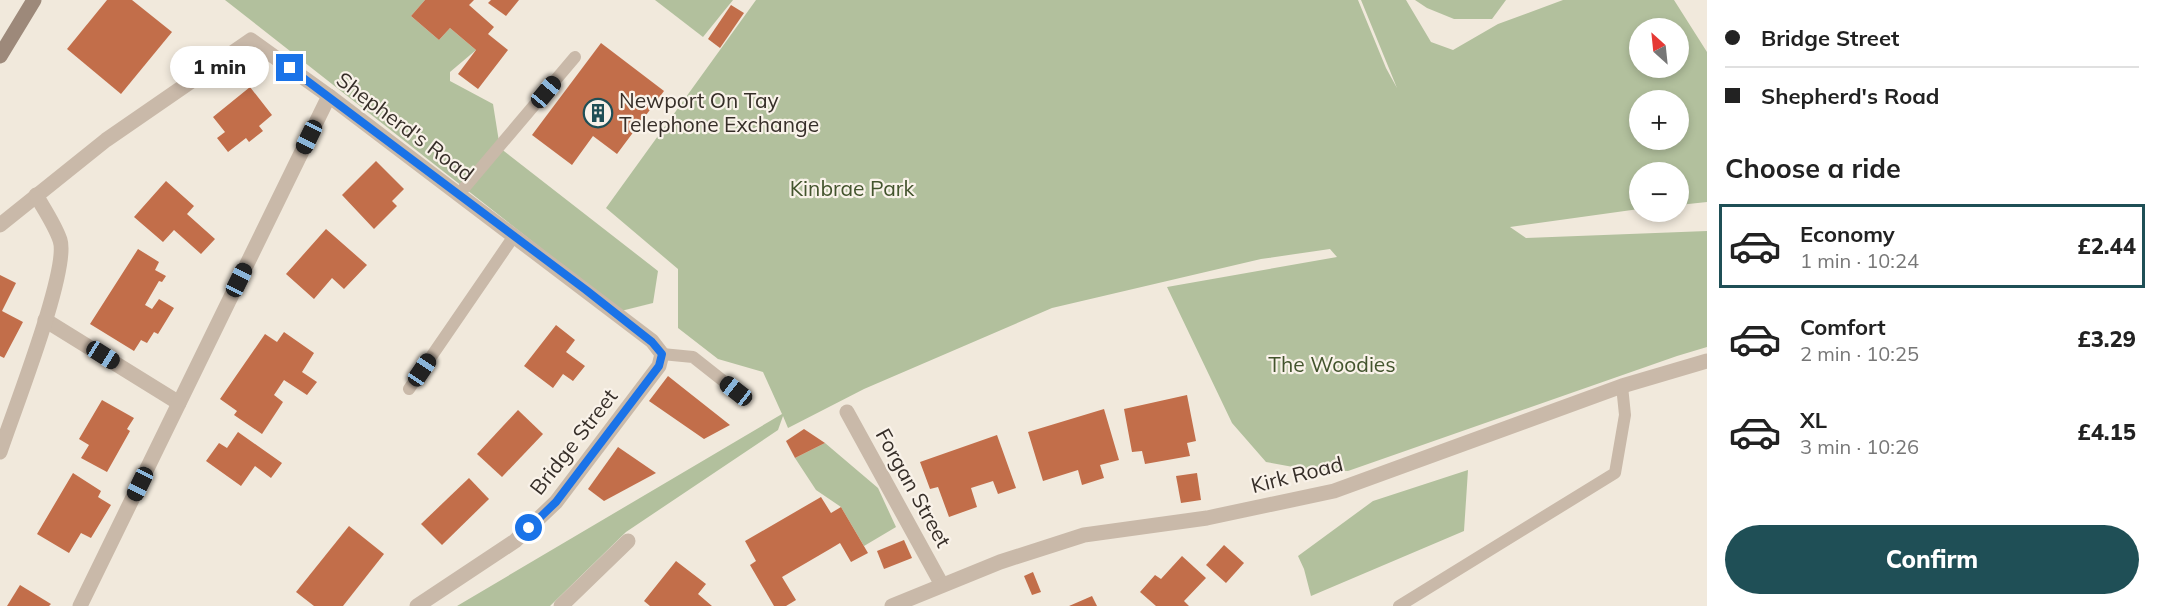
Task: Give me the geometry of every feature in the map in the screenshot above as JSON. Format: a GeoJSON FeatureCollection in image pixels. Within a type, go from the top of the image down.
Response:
{"type":"FeatureCollection","features":[{"type":"Feature","properties":{"kind":"main road"},"geometry":{"type":"LineString","coordinates":[[0,56],[34,0]]}},
{"type":"Feature","properties":{"kind":"street","name":"Shepherd's Road"},"geometry":{"type":"LineString","coordinates":[[0,225],[106,141],[251,40],[514,236],[652,342],[662,354]]}},
{"type":"Feature","properties":{"kind":"street"},"geometry":{"type":"LineString","coordinates":[[80,606],[329,96]]}},
{"type":"Feature","properties":{"kind":"street"},"geometry":{"type":"LineString","coordinates":[[0,452],[58,275],[61,242],[36,195]]}},
{"type":"Feature","properties":{"kind":"street"},"geometry":{"type":"LineString","coordinates":[[45,320],[179,403]]}},
{"type":"Feature","properties":{"kind":"street","name":"Bridge Street"},"geometry":{"type":"LineString","coordinates":[[417,606],[515,541],[556,502],[659,366],[662,354]]}},
{"type":"Feature","properties":{"kind":"street","name":"Kirk Road"},"geometry":{"type":"LineString","coordinates":[[892,606],[1000,562],[1084,535],[1207,518],[1334,491],[1622,386],[1707,361]]}},
{"type":"Feature","properties":{"kind":"street","name":"Forgan Street"},"geometry":{"type":"LineString","coordinates":[[847,412],[942,585]]}},
{"type":"Feature","properties":{"kind":"street"},"geometry":{"type":"LineString","coordinates":[[561,606],[628,541]]}},
{"type":"Feature","properties":{"kind":"lane"},"geometry":{"type":"LineString","coordinates":[[459,194],[575,57]]}},
{"type":"Feature","properties":{"kind":"lane"},"geometry":{"type":"LineString","coordinates":[[409,389],[514,236]]}},
{"type":"Feature","properties":{"kind":"lane"},"geometry":{"type":"LineString","coordinates":[[662,354],[693,357],[736,391]]}},
{"type":"Feature","properties":{"kind":"lane"},"geometry":{"type":"LineString","coordinates":[[1400,606],[1615,473],[1625,415],[1622,386]]}},
{"type":"Feature","properties":{"kind":"green space"},"geometry":{"type":"Polygon","coordinates":[[[225,0],[425,0],[411,16],[439,40],[450,28],[476,50],[450,72],[450,81],[493,104],[500,148],[658,271],[653,303],[621,311],[225,0]]]}},
{"type":"Feature","properties":{"kind":"green space"},"geometry":{"type":"Polygon","coordinates":[[[655,0],[733,0],[703,37],[655,0]]]}},
{"type":"Feature","properties":{"kind":"green space"},"geometry":{"type":"Polygon","coordinates":[[[756,0],[1358,0],[1386,68],[1397,88],[1361,0],[1406,0],[1431,42],[1453,50],[1498,24],[1563,0],[1674,0],[1685,18],[1629,18],[1629,78],[1689,78],[1689,24],[1707,52],[1707,202],[1689,204],[1689,162],[1629,162],[1629,210],[1510,227],[1526,238],[1707,231],[1707,347],[1348,471],[1304,469],[1266,462],[1232,423],[1167,287],[1337,257],[1330,249],[1261,259],[1052,308],[864,389],[788,428],[783,416],[778,430],[626,532],[550,606],[457,606],[782,414],[763,372],[718,359],[678,328],[678,269],[606,208],[756,0]]]}},
{"type":"Feature","properties":{"kind":"green space"},"geometry":{"type":"Polygon","coordinates":[[[1415,0],[1506,0],[1492,19],[1454,19],[1427,8],[1415,0]]]}},
{"type":"Feature","properties":{"kind":"green space"},"geometry":{"type":"Polygon","coordinates":[[[825,443],[878,488],[896,527],[864,546],[841,507],[816,490],[795,458],[825,443]]]}},
{"type":"Feature","properties":{"kind":"green space"},"geometry":{"type":"Polygon","coordinates":[[[1468,470],[1464,531],[1311,596],[1298,556],[1373,501],[1468,470]]]}},
{"type":"Feature","properties":{"kind":"building"},"geometry":{"type":"Polygon","coordinates":[[[107,0],[132,0],[172,32],[121,94],[67,49],[107,0]]]}},
{"type":"Feature","properties":{"kind":"building"},"geometry":{"type":"Polygon","coordinates":[[[425,0],[474,0],[469,5],[494,27],[488,34],[508,50],[478,89],[458,74],[476,50],[450,28],[439,40],[411,16],[425,0]]]}},
{"type":"Feature","properties":{"kind":"building"},"geometry":{"type":"Polygon","coordinates":[[[491,0],[519,0],[506,16],[488,3],[491,0]]]}},
{"type":"Feature","properties":{"kind":"building"},"geometry":{"type":"Polygon","coordinates":[[[731,5],[744,13],[720,48],[708,39],[731,5]]]}},
{"type":"Feature","properties":{"kind":"building","name":"Newport On Tay Telephone Exchange"},"geometry":{"type":"Polygon","coordinates":[[[601,43],[664,91],[617,154],[593,136],[572,165],[532,135],[601,43]]]}},
{"type":"Feature","properties":{"kind":"building"},"geometry":{"type":"Polygon","coordinates":[[[250,87],[272,115],[259,126],[263,131],[249,142],[246,138],[228,152],[217,138],[225,132],[213,117],[250,87]]]}},
{"type":"Feature","properties":{"kind":"building"},"geometry":{"type":"Polygon","coordinates":[[[376,161],[404,189],[392,201],[397,206],[374,229],[342,195],[376,161]]]}},
{"type":"Feature","properties":{"kind":"building"},"geometry":{"type":"Polygon","coordinates":[[[166,181],[194,206],[187,214],[215,239],[201,254],[174,230],[163,242],[134,217],[166,181]]]}},
{"type":"Feature","properties":{"kind":"building"},"geometry":{"type":"Polygon","coordinates":[[[326,229],[367,265],[344,289],[332,278],[314,299],[286,274],[326,229]]]}},
{"type":"Feature","properties":{"kind":"building"},"geometry":{"type":"Polygon","coordinates":[[[138,249],[159,262],[155,270],[166,276],[162,282],[159,281],[145,305],[152,309],[159,299],[174,308],[158,334],[154,332],[147,343],[141,340],[134,351],[90,324],[138,249]]]}},
{"type":"Feature","properties":{"kind":"building"},"geometry":{"type":"Polygon","coordinates":[[[0,275],[16,283],[2,311],[23,322],[4,358],[0,356],[0,275]]]}},
{"type":"Feature","properties":{"kind":"building"},"geometry":{"type":"Polygon","coordinates":[[[556,325],[575,340],[566,352],[585,366],[573,381],[563,374],[553,388],[524,366],[556,325]]]}},
{"type":"Feature","properties":{"kind":"building"},"geometry":{"type":"Polygon","coordinates":[[[284,332],[314,353],[302,372],[317,382],[307,395],[284,380],[274,395],[283,402],[262,434],[234,415],[237,411],[220,399],[265,334],[277,342],[284,332]]]}},
{"type":"Feature","properties":{"kind":"building"},"geometry":{"type":"Polygon","coordinates":[[[668,376],[730,425],[704,439],[649,401],[668,376]]]}},
{"type":"Feature","properties":{"kind":"building"},"geometry":{"type":"Polygon","coordinates":[[[1187,395],[1196,441],[1187,443],[1190,456],[1145,464],[1142,451],[1132,452],[1124,409],[1187,395]]]}},
{"type":"Feature","properties":{"kind":"building"},"geometry":{"type":"Polygon","coordinates":[[[102,400],[134,418],[127,429],[130,431],[107,472],[81,458],[89,445],[79,439],[102,400]]]}},
{"type":"Feature","properties":{"kind":"building"},"geometry":{"type":"Polygon","coordinates":[[[1104,409],[1119,460],[1100,465],[1104,478],[1082,485],[1078,470],[1043,481],[1028,432],[1104,409]]]}},
{"type":"Feature","properties":{"kind":"building"},"geometry":{"type":"Polygon","coordinates":[[[518,410],[543,434],[502,477],[477,454],[518,410]]]}},
{"type":"Feature","properties":{"kind":"building"},"geometry":{"type":"Polygon","coordinates":[[[804,429],[825,443],[795,458],[786,441],[804,429]]]}},
{"type":"Feature","properties":{"kind":"building"},"geometry":{"type":"Polygon","coordinates":[[[238,432],[282,463],[271,478],[255,466],[241,486],[206,461],[219,443],[227,448],[238,432]]]}},
{"type":"Feature","properties":{"kind":"building"},"geometry":{"type":"Polygon","coordinates":[[[997,435],[1016,488],[998,494],[993,481],[971,488],[977,507],[949,517],[938,487],[930,489],[920,462],[997,435]]]}},
{"type":"Feature","properties":{"kind":"building"},"geometry":{"type":"Polygon","coordinates":[[[618,447],[656,473],[604,501],[588,489],[618,447]]]}},
{"type":"Feature","properties":{"kind":"building"},"geometry":{"type":"Polygon","coordinates":[[[73,473],[101,491],[98,497],[111,505],[91,538],[81,533],[69,553],[37,534],[73,473]]]}},
{"type":"Feature","properties":{"kind":"building"},"geometry":{"type":"Polygon","coordinates":[[[1197,473],[1201,500],[1181,503],[1176,476],[1197,473]]]}},
{"type":"Feature","properties":{"kind":"building"},"geometry":{"type":"Polygon","coordinates":[[[469,478],[489,499],[442,545],[421,524],[469,478]]]}},
{"type":"Feature","properties":{"kind":"building"},"geometry":{"type":"Polygon","coordinates":[[[821,497],[831,513],[841,507],[868,553],[851,562],[840,543],[782,577],[796,600],[786,606],[774,606],[750,565],[756,561],[745,541],[821,497]]]}},
{"type":"Feature","properties":{"kind":"building"},"geometry":{"type":"Polygon","coordinates":[[[349,526],[384,554],[343,606],[314,606],[296,592],[349,526]]]}},
{"type":"Feature","properties":{"kind":"building"},"geometry":{"type":"Polygon","coordinates":[[[904,540],[912,558],[884,569],[877,551],[904,540]]]}},
{"type":"Feature","properties":{"kind":"building"},"geometry":{"type":"Polygon","coordinates":[[[1224,545],[1244,563],[1226,583],[1206,565],[1224,545]]]}},
{"type":"Feature","properties":{"kind":"building"},"geometry":{"type":"Polygon","coordinates":[[[1182,556],[1206,578],[1184,601],[1189,606],[1156,606],[1140,592],[1155,575],[1161,579],[1182,556]]]}},
{"type":"Feature","properties":{"kind":"building"},"geometry":{"type":"Polygon","coordinates":[[[676,561],[706,584],[698,594],[712,606],[650,606],[644,601],[676,561]]]}},
{"type":"Feature","properties":{"kind":"building"},"geometry":{"type":"Polygon","coordinates":[[[1033,572],[1041,592],[1032,595],[1024,576],[1033,572]]]}},
{"type":"Feature","properties":{"kind":"building"},"geometry":{"type":"Polygon","coordinates":[[[20,585],[51,604],[49,606],[7,606],[20,585]]]}},
{"type":"Feature","properties":{"kind":"building"},"geometry":{"type":"Polygon","coordinates":[[[1092,596],[1097,606],[1069,606],[1092,596]]]}},
{"type":"Feature","properties":{"kind":"place","name":"Newport On Tay Telephone Exchange"},"geometry":{"type":"Point","coordinates":[598,113]}},
{"type":"Feature","properties":{"kind":"route"},"geometry":{"type":"LineString","coordinates":[[290,68],[586,290],[652,342],[662,354],[659,366],[556,502],[529,528]]}},
{"type":"Feature","properties":{"kind":"park label","name":"Kinbrae Park"},"geometry":{"type":"Point","coordinates":[852,189]}},
{"type":"Feature","properties":{"kind":"park label","name":"The Woodies"},"geometry":{"type":"Point","coordinates":[1332,365]}}]}
